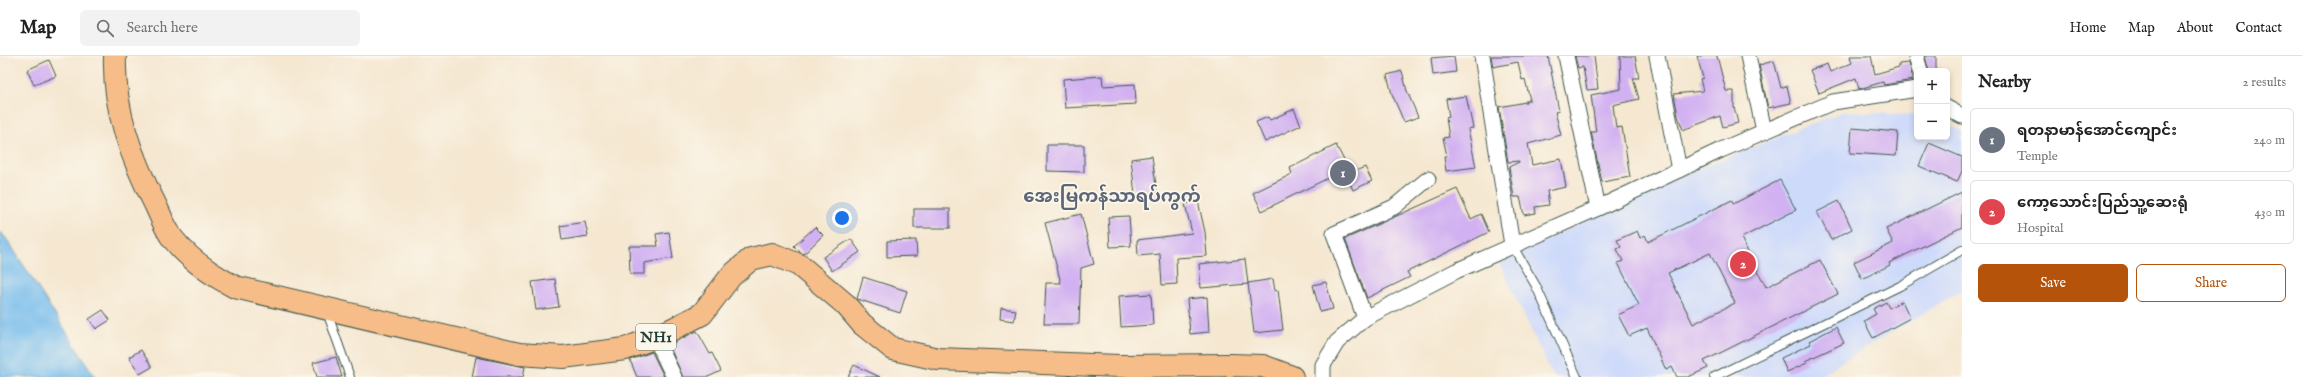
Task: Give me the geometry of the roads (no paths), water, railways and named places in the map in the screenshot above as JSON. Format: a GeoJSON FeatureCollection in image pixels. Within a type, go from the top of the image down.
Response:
{"type":"FeatureCollection","features":[{"type":"Feature","properties":{"kind":"highway","name":"NH1"},"geometry":{"type":"LineString","coordinates":[[115,56],[116,97],[124,131],[138,169],[172,238],[197,262],[215,276],[235,287],[519,354],[563,357],[624,349],[655,337],[702,314],[731,276],[752,259],[772,254],[799,265],[845,304],[862,324],[893,350],[938,359],[1119,366],[1263,366],[1292,377]]}},
{"type":"Feature","properties":{"kind":"street"},"geometry":{"type":"LineString","coordinates":[[1482,56],[1512,245]]}},
{"type":"Feature","properties":{"kind":"street"},"geometry":{"type":"LineString","coordinates":[[1566,56],[1598,208]]}},
{"type":"Feature","properties":{"kind":"street"},"geometry":{"type":"LineString","coordinates":[[1656,56],[1679,170]]}},
{"type":"Feature","properties":{"kind":"street"},"geometry":{"type":"LineString","coordinates":[[1748,56],[1764,131]]}},
{"type":"Feature","properties":{"kind":"street"},"geometry":{"type":"LineString","coordinates":[[1916,56],[1919,68]]}},
{"type":"Feature","properties":{"kind":"street"},"geometry":{"type":"LineString","coordinates":[[1323,377],[1323,365],[1337,342],[1365,318],[1456,270],[1598,208],[1764,131],[1833,102],[1914,90]]}},
{"type":"Feature","properties":{"kind":"street"},"geometry":{"type":"LineString","coordinates":[[1950,110],[1962,116]]}},
{"type":"Feature","properties":{"kind":"street"},"geometry":{"type":"LineString","coordinates":[[1365,318],[1334,234],[1394,206],[1428,178]]}},
{"type":"Feature","properties":{"kind":"street"},"geometry":{"type":"LineString","coordinates":[[655,337],[674,377]]}},
{"type":"Feature","properties":{"kind":"lane"},"geometry":{"type":"LineString","coordinates":[[1512,245],[1536,286],[1577,377]]}},
{"type":"Feature","properties":{"kind":"lane"},"geometry":{"type":"LineString","coordinates":[[1714,377],[1900,286],[1962,250]]}},
{"type":"Feature","properties":{"kind":"lane"},"geometry":{"type":"LineString","coordinates":[[325,308],[350,377]]}},
{"type":"Feature","properties":{"kind":"water"},"geometry":{"type":"Polygon","coordinates":[[[0,231],[8,241],[95,377],[0,377],[0,231]]]}},
{"type":"Feature","properties":{"kind":"place","name":"ရတနာမာန်အောင်ကျောင်း"},"geometry":{"type":"Point","coordinates":[1343,173]}},
{"type":"Feature","properties":{"kind":"place","name":"ကော့သောင်းပြည်သူ့ဆေးရုံ"},"geometry":{"type":"Point","coordinates":[1743,264]}},
{"type":"Feature","properties":{"kind":"district","name":"အေးမြကန်သာရပ်ကွက်"},"geometry":{"type":"Point","coordinates":[1112,197]}}]}
